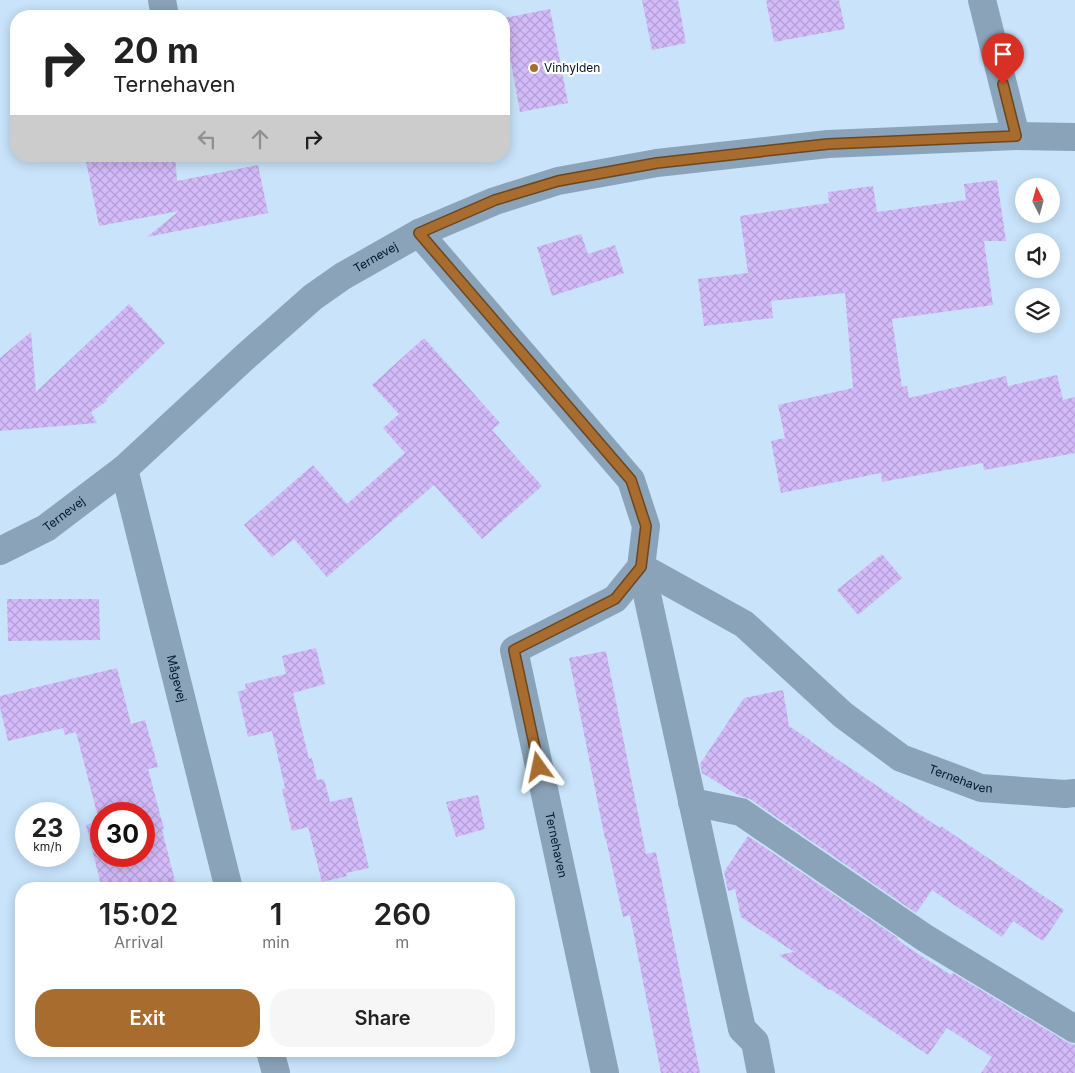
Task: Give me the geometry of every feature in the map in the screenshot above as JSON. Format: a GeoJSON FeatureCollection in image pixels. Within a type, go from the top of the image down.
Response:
{"type":"FeatureCollection","features":[{"type":"Feature","properties":{"kind":"street"},"geometry":{"type":"LineString","coordinates":[[982,0],[1016,136]]}},
{"type":"Feature","properties":{"kind":"street","name":"Ternevej"},"geometry":{"type":"LineString","coordinates":[[0,551],[46,528],[124,469],[244,356],[313,297],[343,276],[419,233],[495,200],[558,181],[657,163],[828,144],[1016,136],[1075,137]]}},
{"type":"Feature","properties":{"kind":"street"},"geometry":{"type":"LineString","coordinates":[[419,233],[631,480],[646,526],[641,567],[692,802],[742,1029],[755,1042],[761,1073]]}},
{"type":"Feature","properties":{"kind":"street","name":"Mågevej"},"geometry":{"type":"LineString","coordinates":[[124,469],[228,882]]}},
{"type":"Feature","properties":{"kind":"street","name":"Ternehaven"},"geometry":{"type":"LineString","coordinates":[[605,1073],[514,650],[615,599],[641,567],[744,624],[843,716],[901,758],[981,788],[1065,794],[1075,793]]}},
{"type":"Feature","properties":{"kind":"street"},"geometry":{"type":"LineString","coordinates":[[692,802],[741,812],[925,938],[1075,1029]]}},
{"type":"Feature","properties":{"kind":"street"},"geometry":{"type":"LineString","coordinates":[[272,1057],[276,1073]]}},
{"type":"Feature","properties":{"kind":"building"},"geometry":{"type":"Polygon","coordinates":[[[642,0],[678,0],[686,43],[652,50],[642,0]]]}},
{"type":"Feature","properties":{"kind":"building"},"geometry":{"type":"Polygon","coordinates":[[[766,0],[839,0],[845,29],[774,42],[766,0]]]}},
{"type":"Feature","properties":{"kind":"building"},"geometry":{"type":"Polygon","coordinates":[[[550,9],[568,103],[520,112],[510,58],[510,17],[550,9]]]}},
{"type":"Feature","properties":{"kind":"building"},"geometry":{"type":"Polygon","coordinates":[[[86,162],[175,162],[177,181],[258,165],[268,213],[147,237],[179,211],[99,226],[86,162]]]}},
{"type":"Feature","properties":{"kind":"building"},"geometry":{"type":"Polygon","coordinates":[[[997,180],[1006,241],[984,241],[993,305],[892,319],[902,387],[907,386],[909,398],[1006,376],[1008,386],[1057,375],[1063,400],[1075,397],[1075,453],[984,470],[983,463],[882,482],[881,473],[781,493],[771,441],[785,438],[778,405],[853,388],[845,293],[771,301],[773,318],[704,326],[698,279],[748,273],[740,216],[829,203],[828,192],[873,186],[877,212],[966,200],[964,184],[997,180]]]}},
{"type":"Feature","properties":{"kind":"building"},"geometry":{"type":"Polygon","coordinates":[[[581,234],[588,254],[615,245],[624,273],[552,296],[537,247],[581,234]]]}},
{"type":"Feature","properties":{"kind":"building"},"geometry":{"type":"Polygon","coordinates":[[[129,304],[165,343],[106,399],[107,401],[91,412],[97,423],[0,431],[0,358],[31,332],[36,392],[129,304]]]}},
{"type":"Feature","properties":{"kind":"building"},"geometry":{"type":"Polygon","coordinates":[[[424,338],[500,423],[492,430],[542,486],[482,539],[434,485],[327,577],[294,539],[272,557],[244,525],[313,465],[347,504],[405,453],[383,428],[399,414],[372,385],[424,338]]]}},
{"type":"Feature","properties":{"kind":"building"},"geometry":{"type":"Polygon","coordinates":[[[882,554],[902,578],[858,615],[837,590],[882,554]]]}},
{"type":"Feature","properties":{"kind":"building"},"geometry":{"type":"Polygon","coordinates":[[[7,599],[99,599],[100,640],[8,641],[7,599]]]}},
{"type":"Feature","properties":{"kind":"building"},"geometry":{"type":"Polygon","coordinates":[[[316,648],[325,684],[293,693],[309,759],[312,758],[317,780],[324,779],[330,802],[352,797],[369,868],[346,873],[347,876],[322,882],[308,827],[292,831],[282,789],[285,788],[272,731],[248,737],[238,692],[246,689],[245,684],[286,674],[282,656],[316,648]]]}},
{"type":"Feature","properties":{"kind":"building"},"geometry":{"type":"Polygon","coordinates":[[[606,651],[646,854],[656,852],[700,1073],[661,1073],[630,915],[623,917],[605,839],[569,658],[606,651]]]}},
{"type":"Feature","properties":{"kind":"building"},"geometry":{"type":"Polygon","coordinates":[[[117,668],[131,724],[145,720],[158,767],[148,769],[164,829],[162,830],[175,882],[100,882],[96,867],[155,867],[155,802],[94,802],[76,732],[65,735],[63,728],[8,741],[0,707],[0,696],[117,668]]]}},
{"type":"Feature","properties":{"kind":"building"},"geometry":{"type":"Polygon","coordinates":[[[783,690],[789,726],[1064,910],[1043,941],[1013,921],[1002,937],[932,890],[916,913],[750,799],[738,795],[702,773],[700,764],[744,698],[783,690]]]}},
{"type":"Feature","properties":{"kind":"building"},"geometry":{"type":"Polygon","coordinates":[[[478,795],[485,829],[456,837],[446,802],[478,795]]]}},
{"type":"Feature","properties":{"kind":"building"},"geometry":{"type":"Polygon","coordinates":[[[90,824],[90,841],[86,825],[90,824]]]}},
{"type":"Feature","properties":{"kind":"building"},"geometry":{"type":"Polygon","coordinates":[[[748,836],[951,975],[953,973],[1075,1045],[1075,1073],[981,1073],[992,1057],[947,1028],[928,1055],[779,955],[794,952],[741,917],[735,889],[728,891],[724,872],[748,836]]]}},
{"type":"Feature","properties":{"kind":"place","name":"Vinhylden"},"geometry":{"type":"Point","coordinates":[534,68]}},
{"type":"Feature","properties":{"kind":"route"},"geometry":{"type":"LineString","coordinates":[[539,767],[514,650],[615,599],[641,567],[646,526],[631,480],[419,233],[495,200],[558,181],[657,163],[828,144],[1016,136],[1003,84]]}}]}
